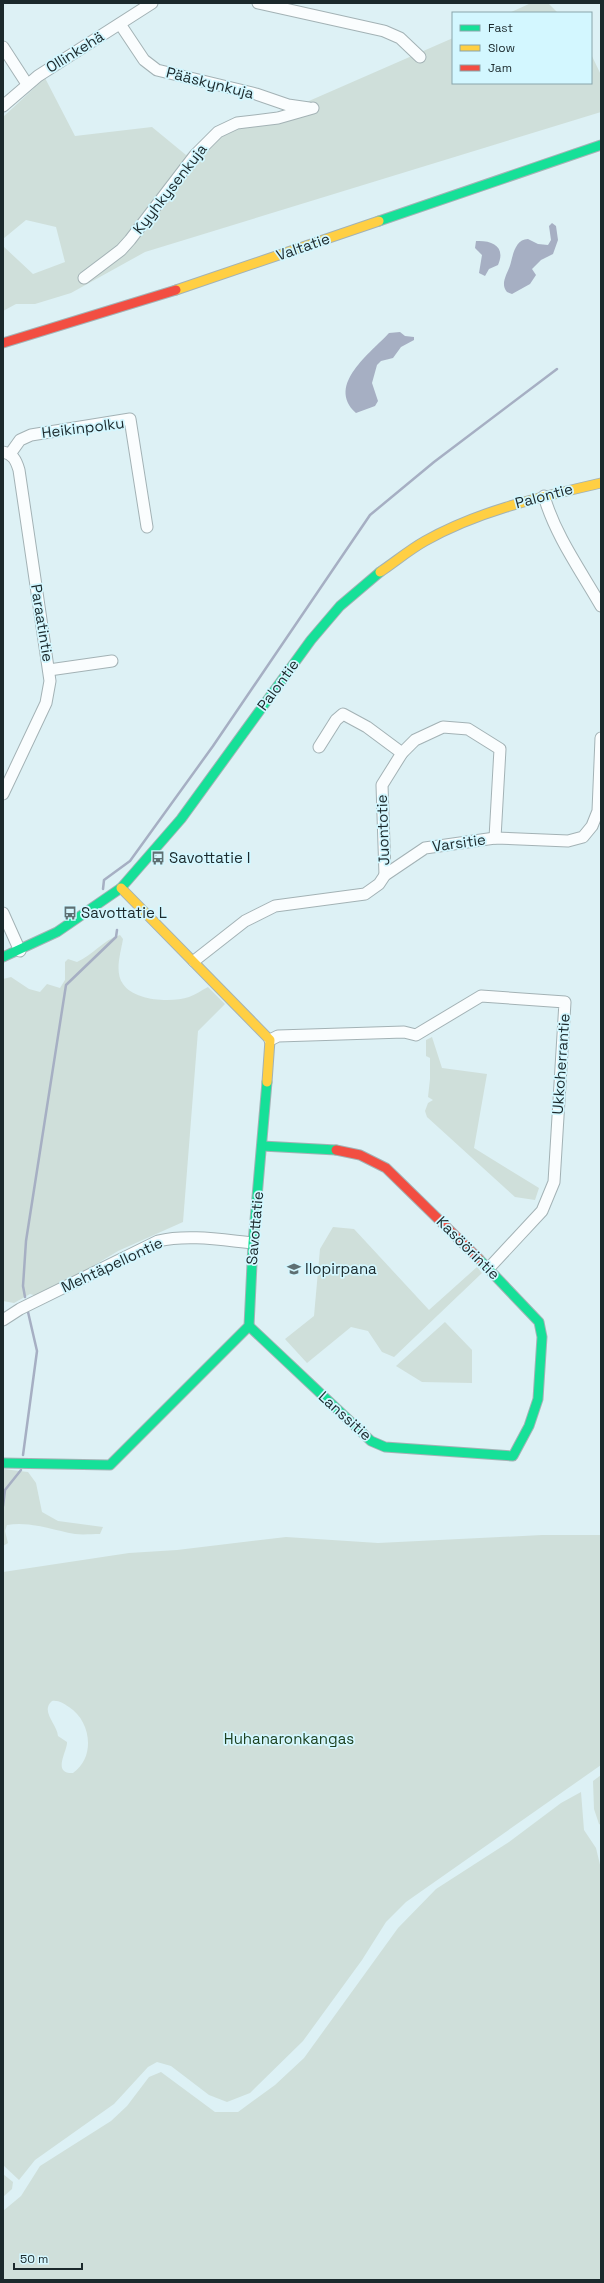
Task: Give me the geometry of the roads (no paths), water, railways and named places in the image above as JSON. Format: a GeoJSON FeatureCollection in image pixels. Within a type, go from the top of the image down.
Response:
{"type":"FeatureCollection","features":[{"type":"Feature","properties":{"kind":"main road","name":"Valtatie"},"geometry":{"type":"LineString","coordinates":[[3,343],[159,296],[601,145]]}},
{"type":"Feature","properties":{"kind":"main road","name":"Palontie"},"geometry":{"type":"LineString","coordinates":[[3,957],[20,951],[57,932],[121,888],[150,858],[181,819],[311,640],[340,606],[372,577],[425,541],[496,509],[601,483]]}},
{"type":"Feature","properties":{"kind":"main road"},"geometry":{"type":"LineString","coordinates":[[121,888],[270,1040]]}},
{"type":"Feature","properties":{"kind":"main road","name":"Savottatie"},"geometry":{"type":"LineString","coordinates":[[249,1326],[253,1243],[270,1040]]}},
{"type":"Feature","properties":{"kind":"main road","name":"Kasöörintie"},"geometry":{"type":"LineString","coordinates":[[262,1146],[341,1151],[377,1160],[489,1268],[540,1322],[542,1337],[538,1399],[529,1426],[513,1456]]}},
{"type":"Feature","properties":{"kind":"main road"},"geometry":{"type":"LineString","coordinates":[[3,1463],[110,1465],[249,1326]]}},
{"type":"Feature","properties":{"kind":"main road","name":"Lanssitie"},"geometry":{"type":"LineString","coordinates":[[249,1326],[371,1441],[386,1447],[513,1456]]}},
{"type":"Feature","properties":{"kind":"street","name":"Ollinkehä"},"geometry":{"type":"LineString","coordinates":[[3,106],[27,84],[152,3]]}},
{"type":"Feature","properties":{"kind":"street"},"geometry":{"type":"LineString","coordinates":[[258,3],[384,31],[400,38],[420,57]]}},
{"type":"Feature","properties":{"kind":"street","name":"Pääskynkuja"},"geometry":{"type":"LineString","coordinates":[[120,24],[144,60],[157,70],[256,94],[288,105],[317,108]]}},
{"type":"Feature","properties":{"kind":"street"},"geometry":{"type":"LineString","coordinates":[[3,47],[27,84]]}},
{"type":"Feature","properties":{"kind":"street","name":"Kyyhkysenkuja"},"geometry":{"type":"LineString","coordinates":[[84,278],[121,250],[195,154],[218,132],[237,123],[278,118],[317,108]]}},
{"type":"Feature","properties":{"kind":"street","name":"Heikinpolku"},"geometry":{"type":"LineString","coordinates":[[6,453],[20,440],[35,434],[130,419],[147,527]]}},
{"type":"Feature","properties":{"kind":"street","name":"Paraatintie"},"geometry":{"type":"LineString","coordinates":[[3,794],[46,703],[50,681],[19,470],[16,460],[6,453]]}},
{"type":"Feature","properties":{"kind":"street"},"geometry":{"type":"LineString","coordinates":[[544,496],[547,507],[561,536],[601,606]]}},
{"type":"Feature","properties":{"kind":"street"},"geometry":{"type":"LineString","coordinates":[[49,670],[112,661]]}},
{"type":"Feature","properties":{"kind":"street"},"geometry":{"type":"LineString","coordinates":[[319,748],[336,720],[343,714],[367,727],[402,753]]}},
{"type":"Feature","properties":{"kind":"street","name":"Juontotie"},"geometry":{"type":"LineString","coordinates":[[385,875],[382,785],[402,753],[415,740],[443,727],[468,729],[500,748],[495,838]]}},
{"type":"Feature","properties":{"kind":"street","name":"Varsitie"},"geometry":{"type":"LineString","coordinates":[[194,961],[245,921],[275,906],[365,894],[379,884],[385,875],[425,848],[495,838],[568,841],[583,837],[592,826],[598,811],[601,738]]}},
{"type":"Feature","properties":{"kind":"street"},"geometry":{"type":"LineString","coordinates":[[3,913],[20,951]]}},
{"type":"Feature","properties":{"kind":"street","name":"Ukkoherrantie"},"geometry":{"type":"LineString","coordinates":[[270,1040],[278,1036],[404,1032],[416,1035],[481,996],[565,1002],[554,1182],[542,1211],[489,1268]]}},
{"type":"Feature","properties":{"kind":"street","name":"Mehtäpellontie"},"geometry":{"type":"LineString","coordinates":[[3,1320],[20,1309],[158,1241],[192,1238],[253,1243]]}},
{"type":"Feature","properties":{"kind":"water"},"geometry":{"type":"Polygon","coordinates":[[[552,223],[556,226],[558,240],[553,254],[541,260],[532,269],[536,275],[530,284],[512,294],[507,292],[504,281],[514,251],[518,244],[521,241],[528,239],[538,244],[548,245],[551,240],[549,226],[552,223]]]}},
{"type":"Feature","properties":{"kind":"water"},"geometry":{"type":"Polygon","coordinates":[[[476,241],[493,243],[499,249],[500,259],[498,265],[489,269],[485,276],[479,273],[482,255],[475,248],[476,241]]]}},
{"type":"Feature","properties":{"kind":"water"},"geometry":{"type":"Polygon","coordinates":[[[400,332],[405,336],[414,337],[414,340],[401,347],[393,358],[381,361],[377,365],[372,383],[378,401],[375,406],[356,413],[348,402],[346,391],[348,380],[363,359],[389,333],[400,332]]]}},
{"type":"Feature","properties":{"kind":"waterway"},"geometry":{"type":"LineString","coordinates":[[103,889],[104,880],[130,861],[213,746],[370,515],[434,462],[557,369]]}},
{"type":"Feature","properties":{"kind":"waterway"},"geometry":{"type":"LineString","coordinates":[[25,1297],[23,1286],[26,1241],[66,985],[116,937],[117,930]]}},
{"type":"Feature","properties":{"kind":"waterway"},"geometry":{"type":"LineString","coordinates":[[23,1455],[37,1351],[28,1312]]}},
{"type":"Feature","properties":{"kind":"waterway"},"geometry":{"type":"LineString","coordinates":[[3,1506],[5,1490],[21,1470]]}},
{"type":"Feature","properties":{"kind":"place","name":"Savottatie I"},"geometry":{"type":"Point","coordinates":[158,858]}},
{"type":"Feature","properties":{"kind":"place","name":"Savottatie L"},"geometry":{"type":"Point","coordinates":[70,913]}},
{"type":"Feature","properties":{"kind":"place","name":"Ilopirpana"},"geometry":{"type":"Point","coordinates":[294,1269]}},
{"type":"Feature","properties":{"kind":"park label","name":"Huhanaronkangas"},"geometry":{"type":"Point","coordinates":[289,1739]}}]}
